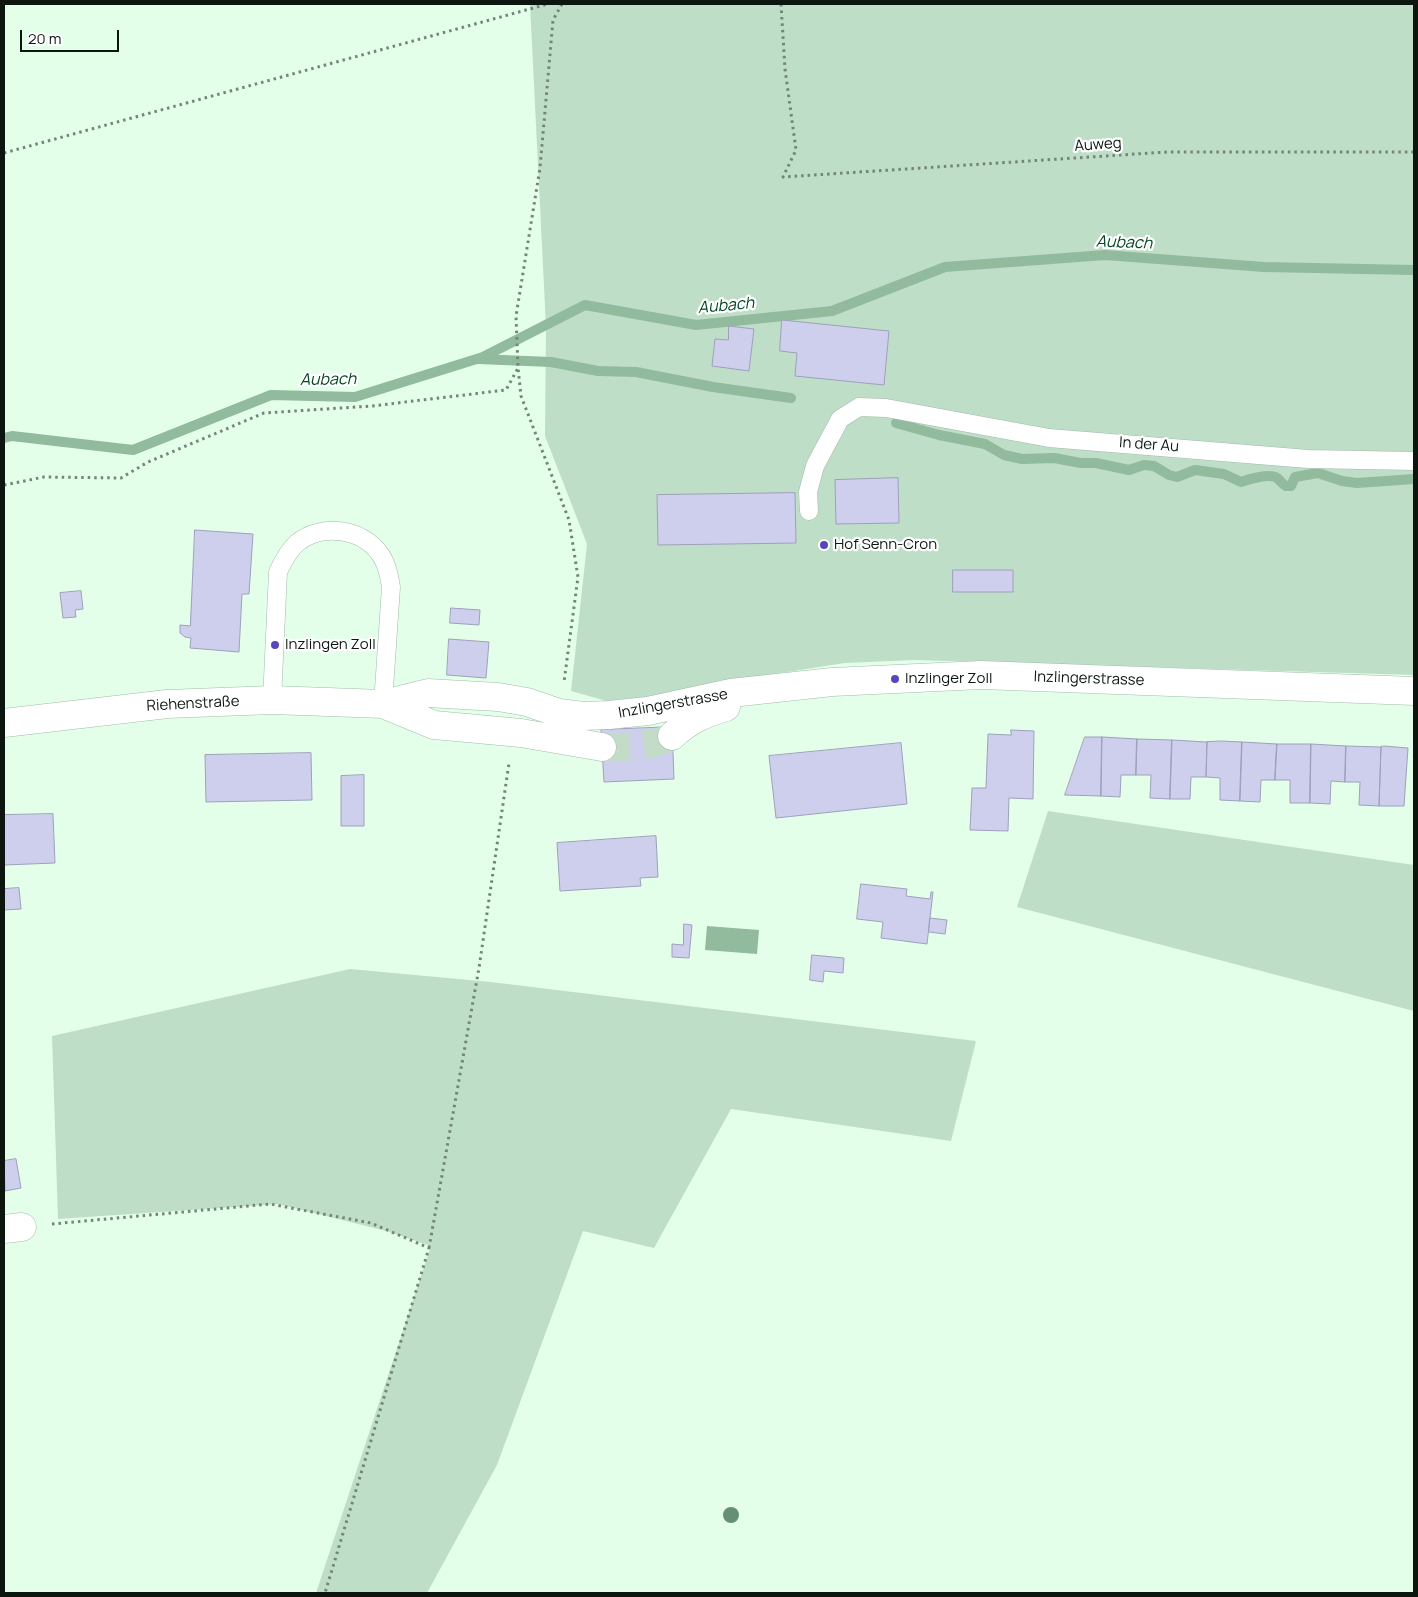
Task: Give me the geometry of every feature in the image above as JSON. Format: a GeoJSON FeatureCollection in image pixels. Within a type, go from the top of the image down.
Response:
{"type":"FeatureCollection","features":[{"type":"Feature","properties":{"kind":"street","name":"Inzlingerstrasse"},"geometry":{"type":"LineString","coordinates":[[553,720],[648,711],[731,693],[832,682],[981,675],[1414,691]]}},
{"type":"Feature","properties":{"kind":"street","name":"Inzlingerstrasse"},"geometry":{"type":"LineString","coordinates":[[672,736],[680,728],[702,714],[740,703],[763,691]]}},
{"type":"Feature","properties":{"kind":"street","name":"Riehenstraße"},"geometry":{"type":"LineString","coordinates":[[4,723],[167,704],[272,700],[383,704],[428,693],[498,697],[527,702],[553,720]]}},
{"type":"Feature","properties":{"kind":"street","name":"Riehenstraße"},"geometry":{"type":"LineString","coordinates":[[383,704],[434,725],[517,732],[553,720]]}},
{"type":"Feature","properties":{"kind":"street"},"geometry":{"type":"LineString","coordinates":[[553,720],[602,747]]}},
{"type":"Feature","properties":{"kind":"lane","name":"In der Au"},"geometry":{"type":"LineString","coordinates":[[809,511],[808,492],[815,466],[840,419],[859,407],[886,408],[1049,438],[1308,458],[1414,461]]}},
{"type":"Feature","properties":{"kind":"lane"},"geometry":{"type":"LineString","coordinates":[[272,700],[278,572],[286,555],[298,542],[314,533],[332,530],[350,533],[366,540],[380,553],[388,569],[391,587],[383,704]]}},
{"type":"Feature","properties":{"kind":"lane"},"geometry":{"type":"LineString","coordinates":[[517,732],[527,702]]}},
{"type":"Feature","properties":{"kind":"path"},"geometry":{"type":"LineString","coordinates":[[4,153],[548,4]]}},
{"type":"Feature","properties":{"kind":"path"},"geometry":{"type":"LineString","coordinates":[[553,720],[578,577],[569,520],[521,396],[516,316],[540,168],[553,20],[562,4]]}},
{"type":"Feature","properties":{"kind":"path","name":"Auweg"},"geometry":{"type":"LineString","coordinates":[[781,4],[785,69],[796,150],[783,177],[1168,152],[1414,152]]}},
{"type":"Feature","properties":{"kind":"path"},"geometry":{"type":"LineString","coordinates":[[4,485],[44,477],[121,478],[148,462],[264,413],[372,406],[506,390],[518,368]]}},
{"type":"Feature","properties":{"kind":"path"},"geometry":{"type":"LineString","coordinates":[[325,1593],[429,1248],[479,968],[517,732]]}},
{"type":"Feature","properties":{"kind":"path"},"geometry":{"type":"LineString","coordinates":[[13,1228],[270,1204],[371,1223],[429,1248]]}},
{"type":"Feature","properties":{"kind":"shaded area"},"geometry":{"type":"Polygon","coordinates":[[[530,4],[1414,4],[1414,675],[914,660],[845,663],[774,674],[617,704],[571,691],[587,544],[545,436],[546,327],[530,4]]]}},
{"type":"Feature","properties":{"kind":"shaded area"},"geometry":{"type":"Polygon","coordinates":[[[1048,811],[1414,865],[1414,1011],[1017,907],[1048,811]]]}},
{"type":"Feature","properties":{"kind":"shaded area"},"geometry":{"type":"Polygon","coordinates":[[[707,926],[759,930],[757,954],[705,950],[707,926]]]}},
{"type":"Feature","properties":{"kind":"shaded area"},"geometry":{"type":"Polygon","coordinates":[[[350,969],[491,982],[976,1041],[951,1141],[731,1109],[654,1248],[583,1231],[497,1465],[427,1593],[316,1593],[431,1246],[386,1231],[278,1204],[58,1219],[52,1036],[350,969]]]}},
{"type":"Feature","properties":{"kind":"building"},"geometry":{"type":"Polygon","coordinates":[[[782,320],[889,331],[884,385],[795,376],[797,353],[780,351],[782,320]]]}},
{"type":"Feature","properties":{"kind":"building"},"geometry":{"type":"Polygon","coordinates":[[[729,326],[754,329],[749,371],[712,366],[715,339],[728,340],[729,326]]]}},
{"type":"Feature","properties":{"kind":"building"},"geometry":{"type":"Polygon","coordinates":[[[898,478],[899,523],[836,524],[835,480],[898,478]]]}},
{"type":"Feature","properties":{"kind":"building"},"geometry":{"type":"Polygon","coordinates":[[[795,493],[796,543],[658,545],[657,495],[795,493]]]}},
{"type":"Feature","properties":{"kind":"building"},"geometry":{"type":"Polygon","coordinates":[[[195,530],[253,534],[249,594],[242,594],[239,652],[190,648],[191,638],[185,637],[180,633],[180,625],[190,626],[195,530]]]}},
{"type":"Feature","properties":{"kind":"building"},"geometry":{"type":"Polygon","coordinates":[[[953,570],[1013,570],[1013,592],[953,592],[953,570]]]}},
{"type":"Feature","properties":{"kind":"building"},"geometry":{"type":"Polygon","coordinates":[[[81,591],[83,609],[75,610],[76,617],[63,618],[60,593],[81,591]]]}},
{"type":"Feature","properties":{"kind":"building"},"geometry":{"type":"Polygon","coordinates":[[[451,608],[480,610],[479,625],[450,623],[451,608]]]}},
{"type":"Feature","properties":{"kind":"building"},"geometry":{"type":"Polygon","coordinates":[[[449,639],[489,642],[486,678],[447,675],[449,639]]]}},
{"type":"Feature","properties":{"kind":"building"},"geometry":{"type":"Polygon","coordinates":[[[672,727],[674,779],[604,782],[601,730],[672,727]]]}},
{"type":"Feature","properties":{"kind":"building"},"geometry":{"type":"Polygon","coordinates":[[[1011,730],[1034,731],[1033,799],[1009,798],[1008,831],[970,830],[972,788],[986,788],[988,734],[1011,735],[1011,730]]]}},
{"type":"Feature","properties":{"kind":"building"},"geometry":{"type":"Polygon","coordinates":[[[1085,737],[1102,737],[1101,796],[1065,795],[1085,737]]]}},
{"type":"Feature","properties":{"kind":"building"},"geometry":{"type":"Polygon","coordinates":[[[1102,737],[1137,739],[1136,775],[1121,775],[1120,797],[1101,796],[1102,737]]]}},
{"type":"Feature","properties":{"kind":"building"},"geometry":{"type":"Polygon","coordinates":[[[1137,739],[1172,740],[1170,799],[1150,798],[1151,775],[1136,775],[1137,739]]]}},
{"type":"Feature","properties":{"kind":"building"},"geometry":{"type":"Polygon","coordinates":[[[1172,740],[1207,742],[1206,777],[1191,777],[1190,799],[1170,799],[1172,740]]]}},
{"type":"Feature","properties":{"kind":"building"},"geometry":{"type":"Polygon","coordinates":[[[1207,742],[1242,742],[1240,801],[1220,800],[1220,778],[1206,777],[1207,742]]]}},
{"type":"Feature","properties":{"kind":"building"},"geometry":{"type":"Polygon","coordinates":[[[1242,742],[1277,744],[1275,780],[1261,780],[1260,802],[1240,801],[1242,742]]]}},
{"type":"Feature","properties":{"kind":"building"},"geometry":{"type":"Polygon","coordinates":[[[901,743],[907,804],[776,818],[769,756],[901,743]]]}},
{"type":"Feature","properties":{"kind":"building"},"geometry":{"type":"Polygon","coordinates":[[[1277,744],[1311,744],[1310,803],[1290,803],[1290,780],[1275,780],[1277,744]]]}},
{"type":"Feature","properties":{"kind":"building"},"geometry":{"type":"Polygon","coordinates":[[[1311,744],[1346,746],[1345,782],[1331,781],[1330,804],[1310,803],[1311,744]]]}},
{"type":"Feature","properties":{"kind":"building"},"geometry":{"type":"Polygon","coordinates":[[[1346,746],[1381,747],[1379,806],[1359,805],[1360,782],[1345,782],[1346,746]]]}},
{"type":"Feature","properties":{"kind":"building"},"geometry":{"type":"Polygon","coordinates":[[[1381,747],[1408,748],[1404,806],[1379,806],[1381,747]]]}},
{"type":"Feature","properties":{"kind":"building"},"geometry":{"type":"Polygon","coordinates":[[[311,753],[312,800],[206,802],[205,755],[311,753]]]}},
{"type":"Feature","properties":{"kind":"building"},"geometry":{"type":"Polygon","coordinates":[[[364,775],[364,826],[341,826],[341,776],[364,775]]]}},
{"type":"Feature","properties":{"kind":"building"},"geometry":{"type":"Polygon","coordinates":[[[53,814],[55,863],[4,865],[4,815],[53,814]]]}},
{"type":"Feature","properties":{"kind":"building"},"geometry":{"type":"Polygon","coordinates":[[[656,836],[658,877],[640,878],[641,886],[560,891],[557,843],[656,836]]]}},
{"type":"Feature","properties":{"kind":"building"},"geometry":{"type":"Polygon","coordinates":[[[861,884],[907,889],[906,896],[930,899],[931,892],[933,892],[927,944],[881,938],[883,922],[857,919],[861,884]]]}},
{"type":"Feature","properties":{"kind":"building"},"geometry":{"type":"Polygon","coordinates":[[[19,888],[21,909],[4,910],[4,889],[19,888]]]}},
{"type":"Feature","properties":{"kind":"building"},"geometry":{"type":"Polygon","coordinates":[[[930,918],[947,920],[945,934],[929,932],[930,918]]]}},
{"type":"Feature","properties":{"kind":"building"},"geometry":{"type":"Polygon","coordinates":[[[684,924],[692,925],[689,958],[672,957],[672,944],[683,945],[684,924]]]}},
{"type":"Feature","properties":{"kind":"building"},"geometry":{"type":"Polygon","coordinates":[[[812,955],[844,958],[843,973],[824,971],[823,982],[810,980],[812,955]]]}},
{"type":"Feature","properties":{"kind":"building"},"geometry":{"type":"Polygon","coordinates":[[[16,1159],[21,1188],[5,1191],[4,1161],[16,1159]]]}},
{"type":"Feature","properties":{"kind":"waterway","name":"Aubach"},"geometry":{"type":"LineString","coordinates":[[4,438],[12,436],[133,450],[271,395],[355,397],[483,357],[585,305],[696,325],[832,311],[945,267],[1105,255],[1264,267],[1414,270]]}},
{"type":"Feature","properties":{"kind":"waterway"},"geometry":{"type":"LineString","coordinates":[[478,359],[551,362],[598,371],[636,372],[713,387],[791,398]]}},
{"type":"Feature","properties":{"kind":"waterway"},"geometry":{"type":"LineString","coordinates":[[896,423],[939,435],[985,444],[1004,455],[1022,459],[1054,458],[1081,463],[1096,463],[1129,470],[1144,465],[1154,466],[1169,475],[1177,477],[1195,470],[1224,474],[1241,482],[1270,476],[1277,478],[1286,486],[1291,486],[1295,477],[1318,473],[1342,481],[1357,483],[1414,479]]}},
{"type":"Feature","properties":{"kind":"tunnel"},"geometry":{"type":"LineString","coordinates":[[602,747],[648,744],[665,740],[672,736]]}},
{"type":"Feature","properties":{"kind":"place","name":"Hof Senn-Cron"},"geometry":{"type":"Point","coordinates":[824,545]}},
{"type":"Feature","properties":{"kind":"place","name":"Inzlingen Zoll"},"geometry":{"type":"Point","coordinates":[275,645]}},
{"type":"Feature","properties":{"kind":"place","name":"Inzlinger Zoll"},"geometry":{"type":"Point","coordinates":[895,679]}}]}
